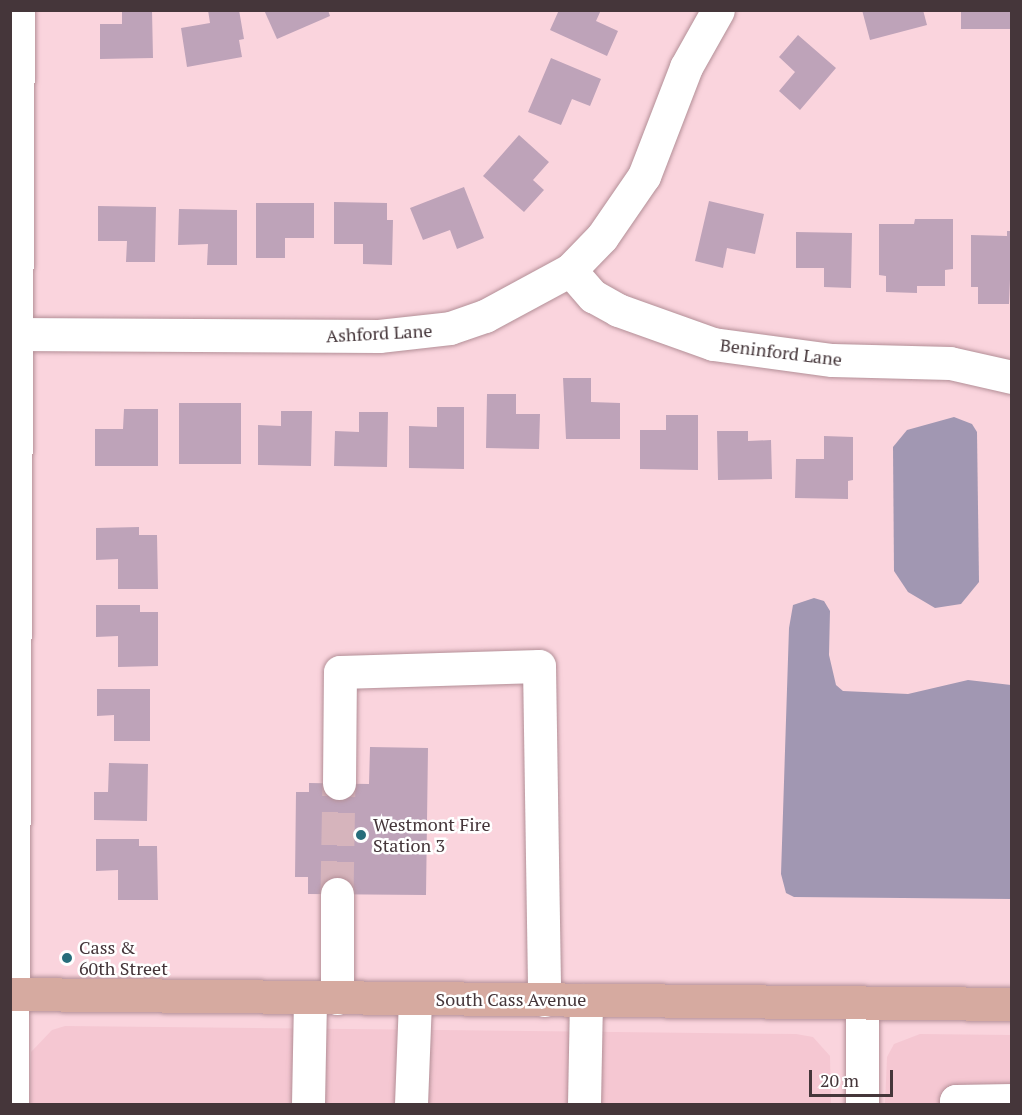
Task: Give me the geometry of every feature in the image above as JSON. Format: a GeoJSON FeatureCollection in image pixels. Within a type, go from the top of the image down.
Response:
{"type":"FeatureCollection","features":[{"type":"Feature","properties":{"kind":"main road","name":"South Cass Avenue"},"geometry":{"type":"LineString","coordinates":[[12,994],[1011,1004]]}},
{"type":"Feature","properties":{"kind":"street"},"geometry":{"type":"LineString","coordinates":[[12,1104],[18,10]]}},
{"type":"Feature","properties":{"kind":"street","name":"Ashford Lane"},"geometry":{"type":"LineString","coordinates":[[16,334],[412,334],[485,316],[570,270],[602,237],[644,176],[686,67],[718,10]]}},
{"type":"Feature","properties":{"kind":"street","name":"Beninford Lane"},"geometry":{"type":"LineString","coordinates":[[570,270],[593,296],[618,310],[712,344],[832,360],[950,363],[1011,377]]}},
{"type":"Feature","properties":{"kind":"street"},"geometry":{"type":"LineString","coordinates":[[339,783],[340,672],[539,666],[544,1000]]}},
{"type":"Feature","properties":{"kind":"street"},"geometry":{"type":"LineString","coordinates":[[308,1104],[338,894]]}},
{"type":"Feature","properties":{"kind":"street"},"geometry":{"type":"LineString","coordinates":[[411,1104],[415,999]]}},
{"type":"Feature","properties":{"kind":"street"},"geometry":{"type":"LineString","coordinates":[[584,1104],[586,1000]]}},
{"type":"Feature","properties":{"kind":"street"},"geometry":{"type":"LineString","coordinates":[[862,1003],[862,1104]]}},
{"type":"Feature","properties":{"kind":"street"},"geometry":{"type":"LineString","coordinates":[[956,1104],[956,1101],[1011,1100]]}},
{"type":"Feature","properties":{"kind":"shaded area"},"geometry":{"type":"Polygon","coordinates":[[[954,417],[972,424],[977,432],[979,582],[961,604],[935,608],[908,592],[894,571],[893,447],[907,430],[954,417]]]}},
{"type":"Feature","properties":{"kind":"shaded area"},"geometry":{"type":"Polygon","coordinates":[[[814,598],[824,601],[830,611],[829,655],[836,685],[843,691],[908,694],[968,680],[1011,685],[1011,899],[794,897],[786,893],[781,874],[789,628],[793,605],[814,598]]]}},
{"type":"Feature","properties":{"kind":"shaded area"},"geometry":{"type":"Polygon","coordinates":[[[65,1026],[796,1034],[813,1037],[830,1056],[831,1104],[29,1104],[31,1052],[52,1030],[65,1026]]]}},
{"type":"Feature","properties":{"kind":"shaded area"},"geometry":{"type":"Polygon","coordinates":[[[920,1034],[1011,1035],[1011,1104],[885,1104],[887,1057],[894,1044],[920,1034]]]}},
{"type":"Feature","properties":{"kind":"building"},"geometry":{"type":"Polygon","coordinates":[[[122,10],[152,10],[153,58],[100,59],[100,24],[122,24],[122,10]]]}},
{"type":"Feature","properties":{"kind":"building"},"geometry":{"type":"Polygon","coordinates":[[[208,10],[239,10],[244,39],[239,40],[242,57],[187,67],[181,28],[210,23],[208,10]]]}},
{"type":"Feature","properties":{"kind":"building"},"geometry":{"type":"Polygon","coordinates":[[[264,10],[328,10],[330,16],[277,39],[264,10]]]}},
{"type":"Feature","properties":{"kind":"building"},"geometry":{"type":"Polygon","coordinates":[[[559,10],[601,10],[596,21],[618,31],[607,56],[550,30],[559,10]]]}},
{"type":"Feature","properties":{"kind":"building"},"geometry":{"type":"Polygon","coordinates":[[[862,10],[923,10],[927,25],[870,40],[862,10]]]}},
{"type":"Feature","properties":{"kind":"building"},"geometry":{"type":"Polygon","coordinates":[[[961,10],[1012,10],[1012,29],[961,29],[961,10]]]}},
{"type":"Feature","properties":{"kind":"building"},"geometry":{"type":"Polygon","coordinates":[[[798,35],[836,68],[800,110],[779,91],[795,72],[779,57],[798,35]]]}},
{"type":"Feature","properties":{"kind":"building"},"geometry":{"type":"Polygon","coordinates":[[[551,58],[601,79],[590,106],[572,99],[561,125],[528,112],[551,58]]]}},
{"type":"Feature","properties":{"kind":"building"},"geometry":{"type":"Polygon","coordinates":[[[519,135],[549,162],[533,180],[544,190],[524,212],[483,176],[519,135]]]}},
{"type":"Feature","properties":{"kind":"building"},"geometry":{"type":"Polygon","coordinates":[[[464,187],[484,238],[457,249],[450,230],[423,240],[410,208],[464,187]]]}},
{"type":"Feature","properties":{"kind":"building"},"geometry":{"type":"Polygon","coordinates":[[[709,201],[764,214],[755,254],[727,248],[723,268],[695,261],[709,201]]]}},
{"type":"Feature","properties":{"kind":"building"},"geometry":{"type":"Polygon","coordinates":[[[334,202],[387,203],[387,220],[393,220],[392,265],[363,264],[363,244],[334,244],[334,202]]]}},
{"type":"Feature","properties":{"kind":"building"},"geometry":{"type":"Polygon","coordinates":[[[256,203],[314,203],[314,238],[285,238],[285,258],[256,258],[256,203]]]}},
{"type":"Feature","properties":{"kind":"building"},"geometry":{"type":"Polygon","coordinates":[[[98,206],[156,207],[155,262],[126,262],[127,241],[98,241],[98,206]]]}},
{"type":"Feature","properties":{"kind":"building"},"geometry":{"type":"Polygon","coordinates":[[[179,209],[237,210],[237,265],[207,265],[208,244],[178,245],[179,209]]]}},
{"type":"Feature","properties":{"kind":"building"},"geometry":{"type":"Polygon","coordinates":[[[915,219],[953,219],[953,269],[945,270],[945,286],[917,286],[917,293],[886,292],[886,276],[879,275],[879,224],[914,224],[915,219]]]}},
{"type":"Feature","properties":{"kind":"building"},"geometry":{"type":"Polygon","coordinates":[[[1007,231],[1012,231],[1009,304],[978,304],[978,287],[971,287],[971,235],[1007,236],[1007,231]]]}},
{"type":"Feature","properties":{"kind":"building"},"geometry":{"type":"Polygon","coordinates":[[[796,232],[852,233],[851,288],[824,287],[824,268],[796,268],[796,232]]]}},
{"type":"Feature","properties":{"kind":"building"},"geometry":{"type":"Polygon","coordinates":[[[563,378],[591,378],[591,402],[620,403],[620,439],[566,439],[563,378]]]}},
{"type":"Feature","properties":{"kind":"building"},"geometry":{"type":"Polygon","coordinates":[[[487,394],[516,394],[516,414],[540,414],[539,449],[486,448],[487,394]]]}},
{"type":"Feature","properties":{"kind":"building"},"geometry":{"type":"Polygon","coordinates":[[[179,403],[241,403],[241,464],[179,464],[179,403]]]}},
{"type":"Feature","properties":{"kind":"building"},"geometry":{"type":"Polygon","coordinates":[[[437,407],[464,407],[464,469],[409,468],[409,426],[437,427],[437,407]]]}},
{"type":"Feature","properties":{"kind":"building"},"geometry":{"type":"Polygon","coordinates":[[[124,409],[158,409],[158,466],[95,466],[95,429],[123,429],[124,409]]]}},
{"type":"Feature","properties":{"kind":"building"},"geometry":{"type":"Polygon","coordinates":[[[281,411],[312,411],[311,466],[258,465],[258,425],[281,426],[281,411]]]}},
{"type":"Feature","properties":{"kind":"building"},"geometry":{"type":"Polygon","coordinates":[[[359,412],[388,412],[387,467],[334,466],[335,431],[359,432],[359,412]]]}},
{"type":"Feature","properties":{"kind":"building"},"geometry":{"type":"Polygon","coordinates":[[[666,415],[698,415],[698,470],[640,469],[640,430],[666,430],[666,415]]]}},
{"type":"Feature","properties":{"kind":"building"},"geometry":{"type":"Polygon","coordinates":[[[717,431],[748,431],[748,441],[771,440],[772,479],[718,480],[717,431]]]}},
{"type":"Feature","properties":{"kind":"building"},"geometry":{"type":"Polygon","coordinates":[[[824,436],[853,437],[853,480],[848,481],[848,499],[795,498],[796,459],[824,459],[824,436]]]}},
{"type":"Feature","properties":{"kind":"building"},"geometry":{"type":"Polygon","coordinates":[[[139,527],[139,535],[157,535],[158,589],[118,589],[118,559],[96,560],[96,528],[139,527]]]}},
{"type":"Feature","properties":{"kind":"building"},"geometry":{"type":"Polygon","coordinates":[[[96,605],[140,605],[140,612],[158,612],[158,666],[118,667],[118,636],[96,637],[96,605]]]}},
{"type":"Feature","properties":{"kind":"building"},"geometry":{"type":"Polygon","coordinates":[[[97,689],[150,689],[150,741],[114,741],[114,715],[97,716],[97,689]]]}},
{"type":"Feature","properties":{"kind":"building","name":"Westmont Fire Station 3"},"geometry":{"type":"Polygon","coordinates":[[[370,747],[428,748],[426,895],[308,894],[308,877],[295,877],[296,792],[309,792],[309,783],[369,784],[370,747]]]}},
{"type":"Feature","properties":{"kind":"building"},"geometry":{"type":"Polygon","coordinates":[[[109,763],[148,764],[147,821],[94,820],[94,792],[108,792],[109,763]]]}},
{"type":"Feature","properties":{"kind":"building"},"geometry":{"type":"Polygon","coordinates":[[[96,839],[139,839],[139,846],[157,846],[158,900],[118,900],[118,870],[96,871],[96,839]]]}},
{"type":"Feature","properties":{"kind":"tunnel"},"geometry":{"type":"LineString","coordinates":[[337,894],[339,783]]}},
{"type":"Feature","properties":{"kind":"place","name":"Westmont Fire Station 3"},"geometry":{"type":"Point","coordinates":[361,835]}},
{"type":"Feature","properties":{"kind":"place","name":"Cass & 60th Street"},"geometry":{"type":"Point","coordinates":[67,958]}}]}
